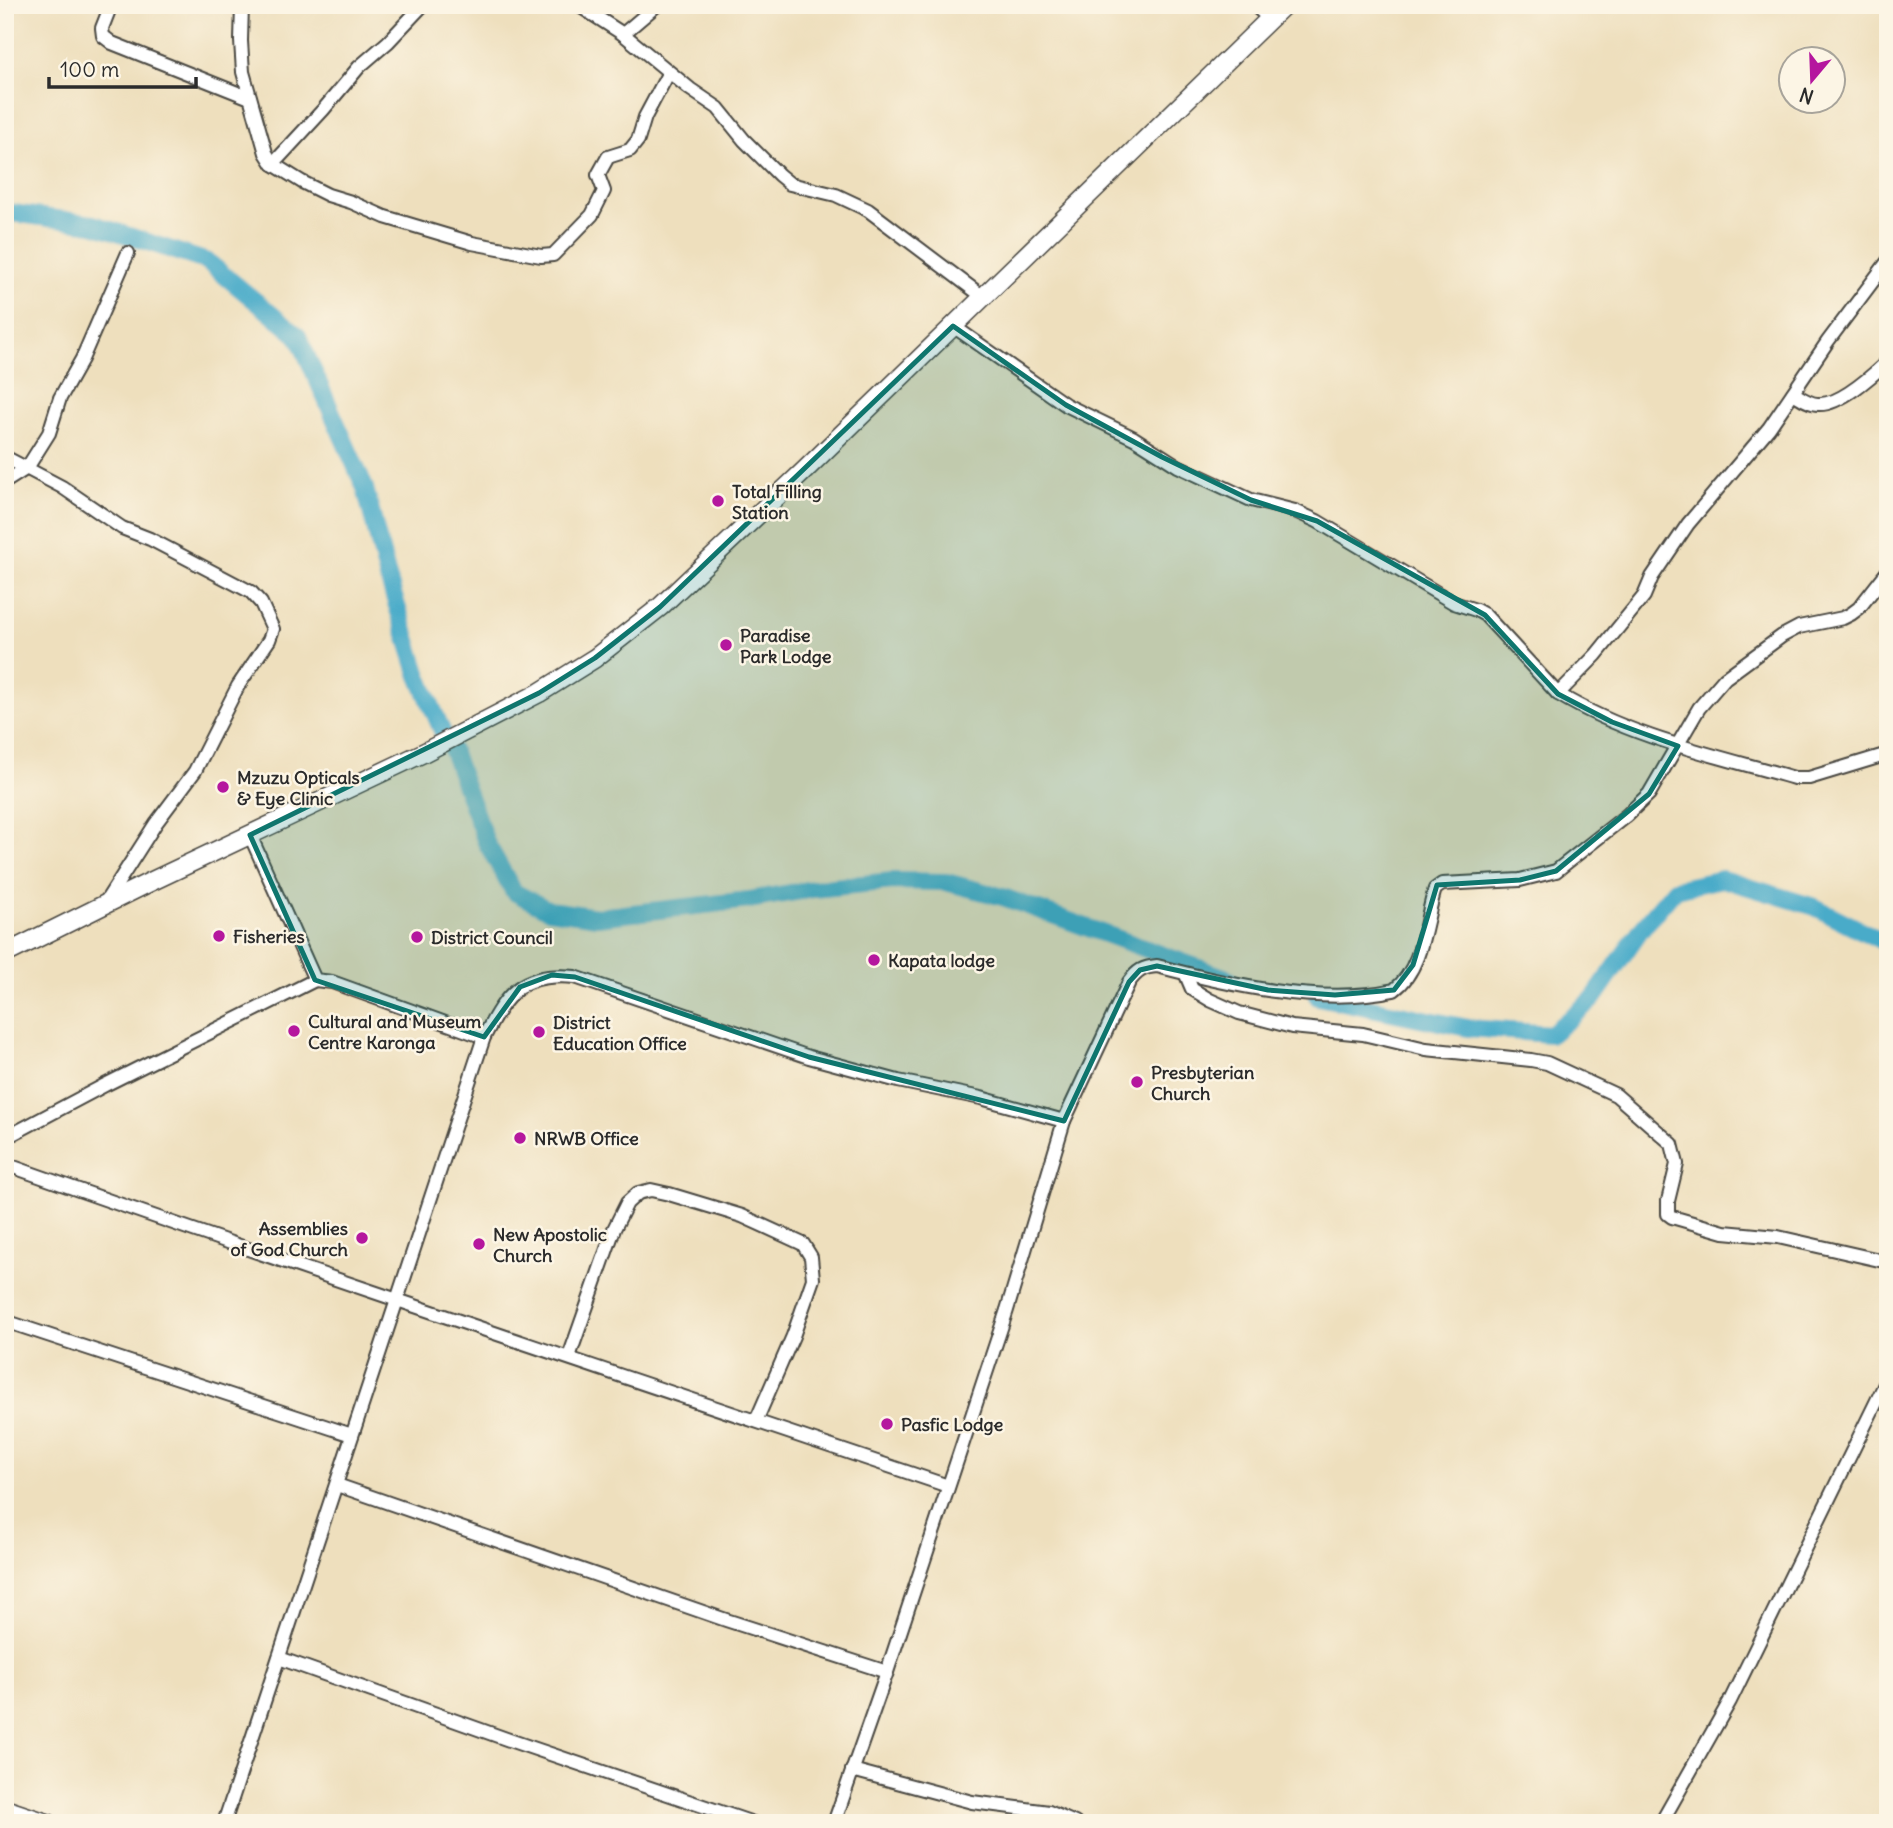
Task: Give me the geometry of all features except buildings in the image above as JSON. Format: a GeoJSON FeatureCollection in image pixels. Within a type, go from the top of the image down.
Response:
{"type":"FeatureCollection","features":[{"type":"Feature","properties":{"kind":"highway"},"geometry":{"type":"LineString","coordinates":[[5,954],[461,734],[539,693],[584,665],[660,607],[1284,5]]}},
{"type":"Feature","properties":{"kind":"main road"},"geometry":{"type":"LineString","coordinates":[[5,1808],[50,1823]]}},
{"type":"Feature","properties":{"kind":"street"},"geometry":{"type":"LineString","coordinates":[[111,5],[102,28],[103,36],[112,43],[250,98]]}},
{"type":"Feature","properties":{"kind":"street"},"geometry":{"type":"LineString","coordinates":[[242,5],[243,72],[266,153],[273,164],[328,195],[416,228],[472,243],[548,257],[592,215],[604,191],[598,176],[608,157],[630,150],[638,140],[645,117],[669,72]]}},
{"type":"Feature","properties":{"kind":"street"},"geometry":{"type":"LineString","coordinates":[[273,164],[359,67],[388,42],[423,5]]}},
{"type":"Feature","properties":{"kind":"street"},"geometry":{"type":"LineString","coordinates":[[578,5],[623,34],[718,108],[744,140],[790,184],[836,195],[868,210],[982,296]]}},
{"type":"Feature","properties":{"kind":"street"},"geometry":{"type":"LineString","coordinates":[[623,34],[657,5]]}},
{"type":"Feature","properties":{"kind":"street"},"geometry":{"type":"LineString","coordinates":[[1254,5],[1269,18]]}},
{"type":"Feature","properties":{"kind":"street"},"geometry":{"type":"LineString","coordinates":[[5,482],[27,468],[49,433],[60,398],[82,359],[128,253]]}},
{"type":"Feature","properties":{"kind":"street"},"geometry":{"type":"LineString","coordinates":[[1558,694],[1596,655],[1644,596],[1652,577],[1688,524],[1769,428],[1855,302],[1888,261]]}},
{"type":"Feature","properties":{"kind":"street"},"geometry":{"type":"LineString","coordinates":[[953,326],[1066,405],[1134,438],[1162,457],[1251,500],[1295,511],[1317,521],[1454,603],[1476,610],[1493,622],[1558,694],[1580,708],[1678,746],[1794,778],[1809,778],[1888,754]]}},
{"type":"Feature","properties":{"kind":"street"},"geometry":{"type":"LineString","coordinates":[[1793,393],[1812,403],[1821,404],[1864,384],[1888,361]]}},
{"type":"Feature","properties":{"kind":"street"},"geometry":{"type":"LineString","coordinates":[[5,457],[62,486],[122,528],[150,539],[251,592],[261,603],[273,629],[212,733],[195,771],[156,824],[103,906]]}},
{"type":"Feature","properties":{"kind":"street"},"geometry":{"type":"LineString","coordinates":[[834,1823],[1007,1310],[1064,1121],[1129,982],[1136,973],[1146,967],[1157,966],[1186,975],[1268,990],[1335,995],[1394,990],[1401,986],[1413,965],[1435,889],[1442,884],[1520,880],[1556,871],[1641,802],[1704,700],[1725,678],[1782,636],[1800,627],[1852,614],[1888,571]]}},
{"type":"Feature","properties":{"kind":"street"},"geometry":{"type":"LineString","coordinates":[[250,835],[315,979]]}},
{"type":"Feature","properties":{"kind":"street"},"geometry":{"type":"LineString","coordinates":[[224,1823],[484,1037],[500,1010],[520,987],[533,979],[552,975],[575,977],[809,1057],[898,1081],[981,1098],[1064,1121]]}},
{"type":"Feature","properties":{"kind":"street"},"geometry":{"type":"LineString","coordinates":[[1186,975],[1192,989],[1210,1000],[1239,1013],[1292,1027],[1347,1031],[1426,1049],[1547,1063],[1616,1095],[1672,1144],[1677,1164],[1668,1201],[1668,1214],[1672,1217],[1724,1232],[1778,1237],[1888,1262]]}},
{"type":"Feature","properties":{"kind":"street"},"geometry":{"type":"LineString","coordinates":[[5,1138],[117,1078],[315,979],[332,982],[484,1037]]}},
{"type":"Feature","properties":{"kind":"street"},"geometry":{"type":"LineString","coordinates":[[5,1164],[397,1301],[948,1486]]}},
{"type":"Feature","properties":{"kind":"street"},"geometry":{"type":"LineString","coordinates":[[569,1357],[614,1229],[627,1203],[638,1193],[651,1190],[742,1216],[803,1244],[811,1257],[813,1279],[793,1336],[756,1421]]}},
{"type":"Feature","properties":{"kind":"street"},"geometry":{"type":"LineString","coordinates":[[5,1321],[352,1435]]}},
{"type":"Feature","properties":{"kind":"street"},"geometry":{"type":"LineString","coordinates":[[1661,1823],[1730,1700],[1888,1378]]}},
{"type":"Feature","properties":{"kind":"street"},"geometry":{"type":"LineString","coordinates":[[337,1485],[726,1620],[887,1672]]}},
{"type":"Feature","properties":{"kind":"street"},"geometry":{"type":"LineString","coordinates":[[279,1658],[753,1823]]}},
{"type":"Feature","properties":{"kind":"street"},"geometry":{"type":"LineString","coordinates":[[852,1770],[972,1802],[1049,1812],[1075,1823]]}},
{"type":"Feature","properties":{"kind":"highlighted area"},"geometry":{"type":"Polygon","coordinates":[[[953,326],[1066,405],[1162,457],[1251,500],[1317,521],[1485,615],[1558,694],[1612,722],[1678,746],[1649,794],[1556,871],[1520,880],[1437,885],[1413,965],[1394,990],[1335,995],[1268,990],[1157,966],[1140,970],[1129,982],[1064,1121],[809,1057],[575,977],[552,975],[520,987],[484,1037],[315,980],[250,835],[539,693],[595,658],[660,607],[953,326]]]}},
{"type":"Feature","properties":{"kind":"waterway"},"geometry":{"type":"LineString","coordinates":[[5,212],[93,224],[208,262],[298,336],[365,488],[387,574],[419,676],[443,733]]}},
{"type":"Feature","properties":{"kind":"waterway"},"geometry":{"type":"LineString","coordinates":[[452,751],[486,842],[514,892],[549,910],[597,917],[749,900],[813,889],[893,881],[946,882],[1003,897],[1229,979]]}},
{"type":"Feature","properties":{"kind":"waterway"},"geometry":{"type":"LineString","coordinates":[[1318,997],[1468,1028],[1551,1034],[1593,999],[1642,928],[1675,889],[1722,879],[1815,907],[1888,944]]}},
{"type":"Feature","properties":{"kind":"place","name":"Total Filling Station"},"geometry":{"type":"Point","coordinates":[718,501]}},
{"type":"Feature","properties":{"kind":"place","name":"Paradise Park Lodge"},"geometry":{"type":"Point","coordinates":[726,645]}},
{"type":"Feature","properties":{"kind":"place","name":"Mzuzu Opticals & Eye Clinic"},"geometry":{"type":"Point","coordinates":[223,787]}},
{"type":"Feature","properties":{"kind":"place","name":"Fisheries"},"geometry":{"type":"Point","coordinates":[219,936]}},
{"type":"Feature","properties":{"kind":"place","name":"District Council"},"geometry":{"type":"Point","coordinates":[417,937]}},
{"type":"Feature","properties":{"kind":"place","name":"Kapata lodge"},"geometry":{"type":"Point","coordinates":[874,960]}},
{"type":"Feature","properties":{"kind":"place","name":"Cultural and Museum Centre Karonga"},"geometry":{"type":"Point","coordinates":[294,1031]}},
{"type":"Feature","properties":{"kind":"place","name":"District Education Office"},"geometry":{"type":"Point","coordinates":[539,1032]}},
{"type":"Feature","properties":{"kind":"place","name":"Presbyterian Church"},"geometry":{"type":"Point","coordinates":[1137,1082]}},
{"type":"Feature","properties":{"kind":"place","name":"NRWB Office"},"geometry":{"type":"Point","coordinates":[520,1138]}},
{"type":"Feature","properties":{"kind":"place","name":"Assemblies of God Church"},"geometry":{"type":"Point","coordinates":[362,1238]}},
{"type":"Feature","properties":{"kind":"place","name":"New Apostolic Church"},"geometry":{"type":"Point","coordinates":[479,1244]}},
{"type":"Feature","properties":{"kind":"place","name":"Pasfic Lodge"},"geometry":{"type":"Point","coordinates":[887,1424]}}]}
